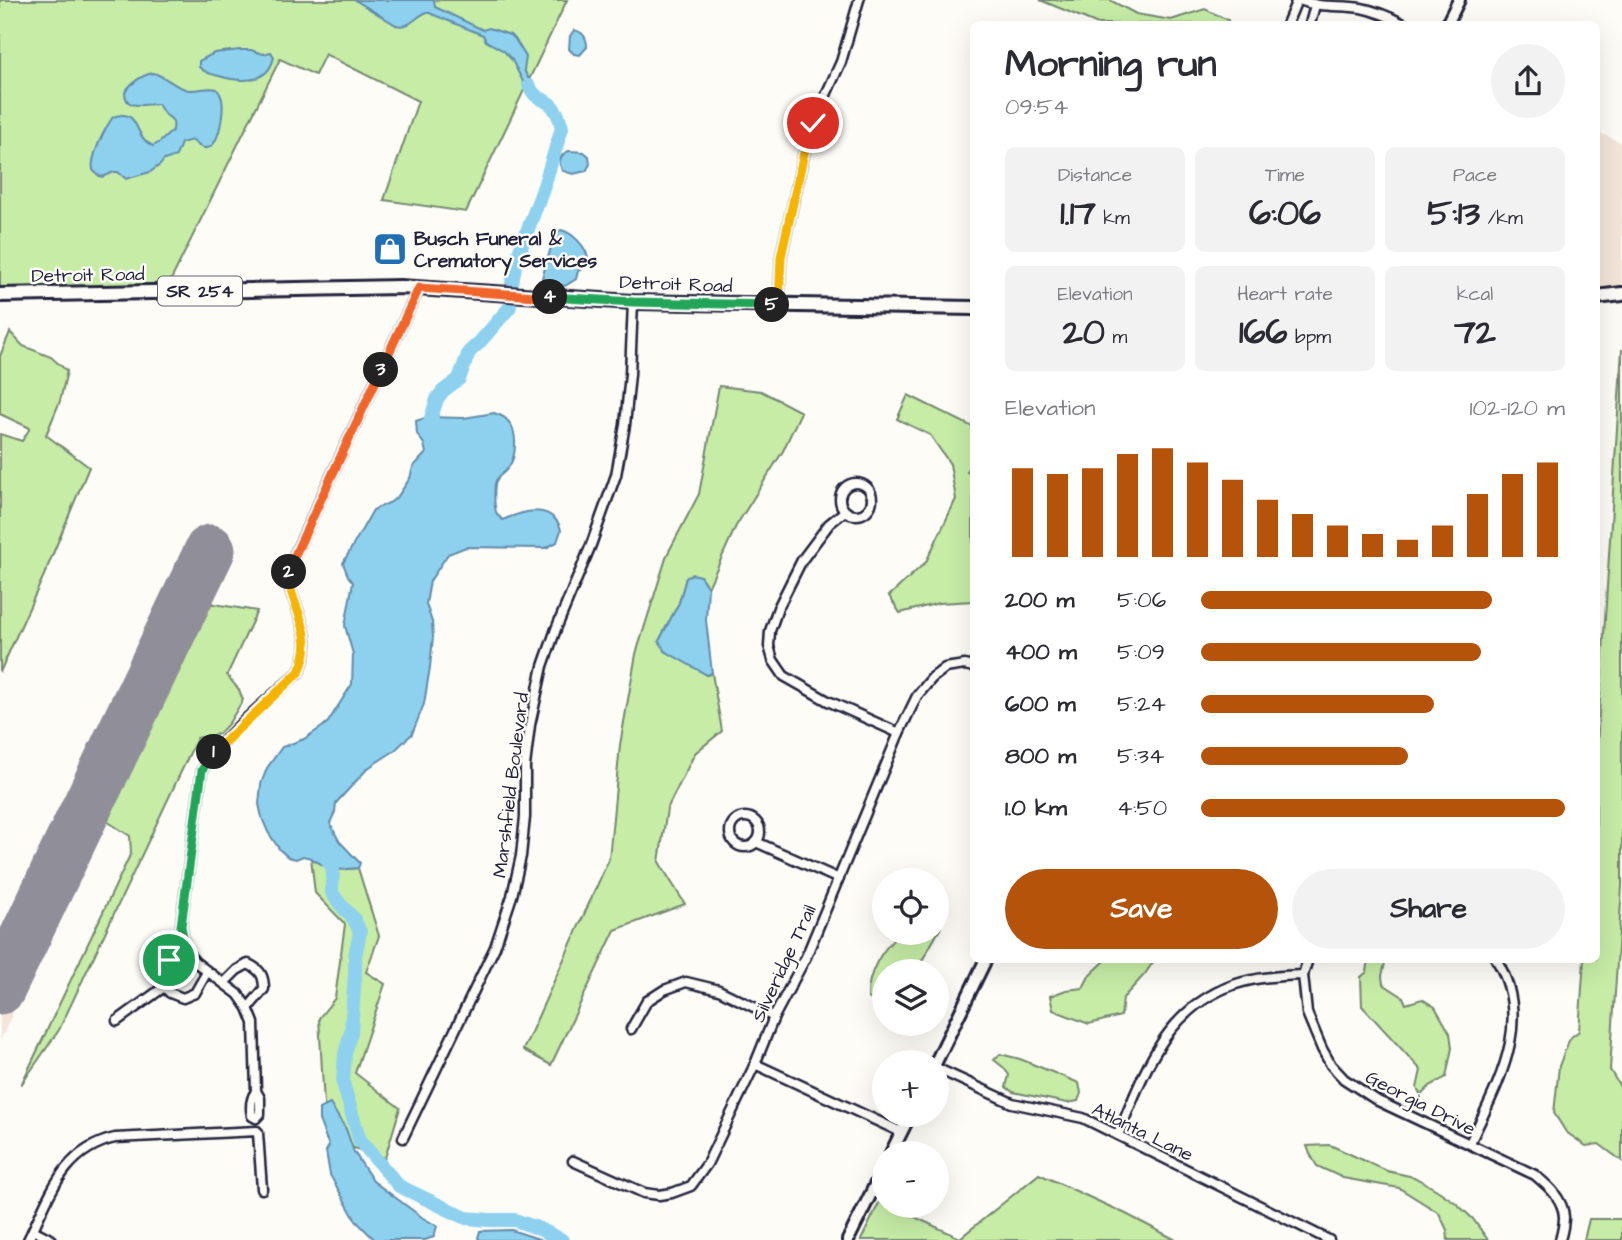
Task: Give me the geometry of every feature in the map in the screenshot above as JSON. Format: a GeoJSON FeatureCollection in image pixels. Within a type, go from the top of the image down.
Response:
{"type":"FeatureCollection","features":[{"type":"Feature","properties":{"kind":"main road","name":"Detroit Road"},"geometry":{"type":"LineString","coordinates":[[0,295],[419,288],[633,302],[970,308]]}},
{"type":"Feature","properties":{"kind":"main road"},"geometry":{"type":"LineString","coordinates":[[1600,297],[1622,294]]}},
{"type":"Feature","properties":{"kind":"street"},"geometry":{"type":"LineString","coordinates":[[779,305],[781,257],[807,140],[841,62],[859,0]]}},
{"type":"Feature","properties":{"kind":"street"},"geometry":{"type":"LineString","coordinates":[[1288,21],[1298,0],[1315,5],[1369,10],[1398,21]]}},
{"type":"Feature","properties":{"kind":"street"},"geometry":{"type":"LineString","coordinates":[[1448,21],[1459,0]]}},
{"type":"Feature","properties":{"kind":"street"},"geometry":{"type":"LineString","coordinates":[[1311,21],[1315,5]]}},
{"type":"Feature","properties":{"kind":"street"},"geometry":{"type":"LineString","coordinates":[[256,1091],[254,1023],[248,1008],[238,994],[207,972],[185,950],[181,926],[202,770],[212,754],[299,672],[306,659],[305,630],[288,575],[419,288]]}},
{"type":"Feature","properties":{"kind":"street","name":"Marshfield Boulevard"},"geometry":{"type":"LineString","coordinates":[[403,1138],[495,947],[512,896],[526,817],[525,766],[530,725],[543,666],[591,545],[615,475],[628,399],[633,302]]}},
{"type":"Feature","properties":{"kind":"street"},"geometry":{"type":"LineString","coordinates":[[856,483],[866,487],[872,496],[868,510],[854,515],[845,511],[840,501],[842,491],[856,483]]}},
{"type":"Feature","properties":{"kind":"street"},"geometry":{"type":"LineString","coordinates":[[845,511],[829,524],[802,560],[778,608],[770,631],[769,646],[773,660],[784,676],[828,701],[899,733]]}},
{"type":"Feature","properties":{"kind":"street","name":"Silveridge Trail"},"geometry":{"type":"LineString","coordinates":[[573,1161],[644,1193],[659,1195],[691,1186],[707,1164],[774,1017],[806,957],[917,696],[932,678],[945,668],[970,666]]}},
{"type":"Feature","properties":{"kind":"street"},"geometry":{"type":"LineString","coordinates":[[756,842],[839,879]]}},
{"type":"Feature","properties":{"kind":"street"},"geometry":{"type":"LineString","coordinates":[[185,950],[162,968],[159,982],[170,993],[183,998],[195,993],[207,972]]}},
{"type":"Feature","properties":{"kind":"street"},"geometry":{"type":"LineString","coordinates":[[942,1050],[984,963]]}},
{"type":"Feature","properties":{"kind":"street","name":"Georgia Drive"},"geometry":{"type":"LineString","coordinates":[[1307,963],[1303,975],[1307,1013],[1331,1065],[1344,1079],[1378,1101],[1535,1175],[1551,1188],[1560,1200],[1564,1216],[1560,1240]]}},
{"type":"Feature","properties":{"kind":"street"},"geometry":{"type":"LineString","coordinates":[[1470,1143],[1510,1051],[1513,1023],[1510,996],[1505,973],[1499,963]]}},
{"type":"Feature","properties":{"kind":"street"},"geometry":{"type":"LineString","coordinates":[[224,983],[237,970],[248,964],[258,969],[264,977],[264,989],[248,1008]]}},
{"type":"Feature","properties":{"kind":"street"},"geometry":{"type":"LineString","coordinates":[[1118,1135],[1148,1066],[1168,1032],[1195,1005],[1233,985],[1268,977],[1303,975]]}},
{"type":"Feature","properties":{"kind":"street"},"geometry":{"type":"LineString","coordinates":[[631,1029],[647,1001],[664,990],[686,982],[719,990],[774,1017]]}},
{"type":"Feature","properties":{"kind":"street"},"geometry":{"type":"LineString","coordinates":[[117,1021],[164,987]]}},
{"type":"Feature","properties":{"kind":"street"},"geometry":{"type":"LineString","coordinates":[[755,1063],[901,1132]]}},
{"type":"Feature","properties":{"kind":"street","name":"Atlanta Lane"},"geometry":{"type":"LineString","coordinates":[[949,1074],[1012,1102],[1083,1118],[1329,1240]]}},
{"type":"Feature","properties":{"kind":"street"},"geometry":{"type":"LineString","coordinates":[[897,1141],[904,1127]]}},
{"type":"Feature","properties":{"kind":"street"},"geometry":{"type":"LineString","coordinates":[[28,1240],[56,1181],[68,1164],[83,1151],[115,1138],[254,1130],[258,1133],[262,1189]]}},
{"type":"Feature","properties":{"kind":"street"},"geometry":{"type":"LineString","coordinates":[[848,1240],[872,1191]]}},
{"type":"Feature","properties":{"kind":"street"},"geometry":{"type":"LineString","coordinates":[[33,1230],[52,1240]]}},
{"type":"Feature","properties":{"kind":"shaded area"},"geometry":{"type":"Polygon","coordinates":[[[1600,133],[1622,143],[1622,291],[1600,293],[1600,133]]]}},
{"type":"Feature","properties":{"kind":"shaded area"},"geometry":{"type":"Polygon","coordinates":[[[192,530],[230,538],[0,1041],[0,936],[192,530]]]}},
{"type":"Feature","properties":{"kind":"green space"},"geometry":{"type":"Polygon","coordinates":[[[0,0],[567,0],[466,212],[384,200],[418,101],[325,54],[315,75],[280,59],[168,286],[0,289],[0,0]]]}},
{"type":"Feature","properties":{"kind":"green space"},"geometry":{"type":"Polygon","coordinates":[[[1040,0],[1110,0],[1136,14],[1171,20],[1205,9],[1228,20],[1228,21],[1091,21],[1040,0]]]}},
{"type":"Feature","properties":{"kind":"green space"},"geometry":{"type":"Polygon","coordinates":[[[10,332],[23,346],[51,357],[67,371],[60,401],[46,435],[89,467],[0,672],[0,434],[22,441],[30,428],[0,414],[0,356],[10,332]]]}},
{"type":"Feature","properties":{"kind":"green space"},"geometry":{"type":"Polygon","coordinates":[[[1622,349],[1622,886],[1610,1070],[1622,1090],[1622,1161],[1599,1144],[1586,1146],[1566,1132],[1554,1113],[1559,1066],[1570,1038],[1579,1031],[1584,963],[1600,963],[1600,698],[1622,349]]]}},
{"type":"Feature","properties":{"kind":"green space"},"geometry":{"type":"Polygon","coordinates":[[[719,386],[761,391],[801,412],[783,451],[736,526],[708,588],[700,576],[686,578],[679,603],[659,641],[707,675],[712,673],[722,731],[695,753],[667,809],[659,862],[685,904],[615,930],[551,1065],[523,1050],[609,859],[620,745],[636,654],[667,555],[699,494],[719,386]]]}},
{"type":"Feature","properties":{"kind":"green space"},"geometry":{"type":"Polygon","coordinates":[[[908,395],[970,426],[970,466],[967,472],[970,474],[970,601],[939,603],[900,613],[889,596],[926,562],[956,499],[950,464],[930,435],[897,419],[908,395]]]}},
{"type":"Feature","properties":{"kind":"green space"},"geometry":{"type":"Polygon","coordinates":[[[208,603],[257,611],[227,675],[243,700],[219,734],[197,738],[59,1030],[21,1085],[131,853],[130,836],[105,820],[208,603]]]}},
{"type":"Feature","properties":{"kind":"green space"},"geometry":{"type":"Polygon","coordinates":[[[311,858],[333,869],[358,868],[379,936],[366,972],[385,984],[355,1073],[400,1108],[385,1158],[326,1139],[319,1018],[335,998],[345,924],[315,893],[311,858]]]}},
{"type":"Feature","properties":{"kind":"green space"},"geometry":{"type":"Polygon","coordinates":[[[931,945],[923,959],[879,959],[888,946],[931,945]]]}},
{"type":"Feature","properties":{"kind":"green space"},"geometry":{"type":"Polygon","coordinates":[[[1103,963],[1152,963],[1123,998],[1121,1016],[1089,1024],[1053,1010],[1050,996],[1083,988],[1089,976],[1103,963]]]}},
{"type":"Feature","properties":{"kind":"green space"},"geometry":{"type":"Polygon","coordinates":[[[1368,963],[1385,963],[1383,984],[1403,997],[1406,1004],[1422,999],[1435,1007],[1450,1033],[1452,1048],[1446,1077],[1421,1095],[1417,1088],[1421,1070],[1362,1006],[1361,977],[1367,972],[1368,963]]]}},
{"type":"Feature","properties":{"kind":"green space"},"geometry":{"type":"Polygon","coordinates":[[[872,973],[872,1000],[868,998],[872,973]]]}},
{"type":"Feature","properties":{"kind":"green space"},"geometry":{"type":"Polygon","coordinates":[[[1000,1054],[1020,1059],[1079,1083],[1081,1093],[1078,1101],[1067,1103],[1013,1092],[1006,1087],[1009,1075],[994,1060],[1000,1054]]]}},
{"type":"Feature","properties":{"kind":"green space"},"geometry":{"type":"Polygon","coordinates":[[[1330,1145],[1387,1171],[1414,1177],[1437,1190],[1473,1219],[1488,1240],[1448,1240],[1447,1230],[1439,1213],[1399,1188],[1343,1178],[1317,1166],[1307,1146],[1330,1145]]]}},
{"type":"Feature","properties":{"kind":"green space"},"geometry":{"type":"Polygon","coordinates":[[[1039,1174],[1176,1240],[861,1240],[872,1217],[917,1218],[960,1238],[1039,1174]]]}},
{"type":"Feature","properties":{"kind":"green space"},"geometry":{"type":"Polygon","coordinates":[[[1589,1219],[1622,1219],[1622,1240],[1584,1240],[1589,1219]]]}},
{"type":"Feature","properties":{"kind":"water"},"geometry":{"type":"Polygon","coordinates":[[[355,0],[434,0],[435,7],[483,30],[489,28],[510,35],[526,57],[524,70],[535,91],[542,97],[536,101],[531,97],[512,60],[504,51],[486,41],[483,35],[427,12],[409,24],[396,25],[355,0]]]}},
{"type":"Feature","properties":{"kind":"water"},"geometry":{"type":"Polygon","coordinates":[[[574,30],[583,34],[586,41],[587,47],[580,55],[569,49],[570,36],[574,30]]]}},
{"type":"Feature","properties":{"kind":"water"},"geometry":{"type":"Polygon","coordinates":[[[240,50],[263,54],[271,52],[274,57],[271,66],[259,77],[244,80],[208,73],[199,67],[199,61],[214,53],[240,50]]]}},
{"type":"Feature","properties":{"kind":"water"},"geometry":{"type":"Polygon","coordinates":[[[153,73],[184,89],[217,89],[222,99],[222,111],[215,141],[207,148],[192,140],[181,143],[176,156],[164,160],[150,172],[126,179],[118,172],[99,176],[93,170],[94,158],[102,135],[113,117],[128,116],[146,142],[153,146],[173,130],[172,120],[158,104],[137,105],[128,102],[126,98],[125,92],[130,86],[153,73]]]}},
{"type":"Feature","properties":{"kind":"water"},"geometry":{"type":"Polygon","coordinates":[[[569,151],[584,152],[589,156],[590,164],[586,171],[573,174],[563,171],[560,159],[569,151]]]}},
{"type":"Feature","properties":{"kind":"water"},"geometry":{"type":"Polygon","coordinates":[[[561,230],[578,240],[588,257],[576,279],[565,286],[542,278],[554,237],[561,230]]]}},
{"type":"Feature","properties":{"kind":"water"},"geometry":{"type":"Polygon","coordinates":[[[494,413],[505,418],[511,426],[515,444],[511,463],[496,481],[496,512],[503,520],[530,511],[544,512],[557,521],[561,530],[557,542],[546,548],[466,547],[448,554],[430,581],[426,604],[432,622],[433,637],[430,667],[424,704],[412,734],[394,751],[368,768],[336,803],[330,823],[339,841],[360,863],[358,868],[337,870],[311,858],[288,857],[268,832],[262,818],[259,804],[261,784],[267,768],[282,747],[304,739],[328,722],[352,684],[353,654],[345,626],[353,582],[343,563],[373,510],[398,496],[410,478],[413,467],[426,453],[417,434],[416,421],[428,417],[464,418],[494,413]]]}},
{"type":"Feature","properties":{"kind":"water"},"geometry":{"type":"Polygon","coordinates":[[[692,574],[700,576],[708,588],[706,620],[712,673],[707,675],[665,651],[659,641],[679,603],[686,578],[692,574]]]}},
{"type":"Feature","properties":{"kind":"water"},"geometry":{"type":"Polygon","coordinates":[[[330,1104],[346,1129],[354,1152],[373,1181],[437,1226],[434,1237],[425,1240],[375,1240],[356,1221],[330,1175],[326,1151],[329,1146],[319,1120],[319,1109],[330,1104]]]}},
{"type":"Feature","properties":{"kind":"water"},"geometry":{"type":"Polygon","coordinates":[[[511,1230],[542,1240],[478,1238],[480,1231],[511,1230]]]}},
{"type":"Feature","properties":{"kind":"waterway"},"geometry":{"type":"LineString","coordinates":[[512,283],[516,261],[562,128],[553,107],[529,86]]}},
{"type":"Feature","properties":{"kind":"waterway"},"geometry":{"type":"LineString","coordinates":[[438,432],[431,418],[437,399],[459,379],[469,352],[510,307]]}},
{"type":"Feature","properties":{"kind":"waterway"},"geometry":{"type":"LineString","coordinates":[[324,854],[333,869],[332,893],[354,919],[360,932],[355,956],[351,1032],[345,1054],[343,1083],[360,1141],[399,1186],[466,1218],[515,1220],[562,1240]]}},
{"type":"Feature","properties":{"kind":"runway"},"geometry":{"type":"LineString","coordinates":[[0,989],[210,550]]}},
{"type":"Feature","properties":{"kind":"place","name":"Busch Funeral & Crematory Services"},"geometry":{"type":"Point","coordinates":[390,249]}},
{"type":"Feature","properties":{"kind":"route"},"geometry":{"type":"LineString","coordinates":[[169,960],[185,950],[181,926],[202,770],[212,754],[299,672],[306,659],[305,630],[288,575],[419,288],[633,302],[779,305],[781,257],[808,134],[813,123]]}}]}
